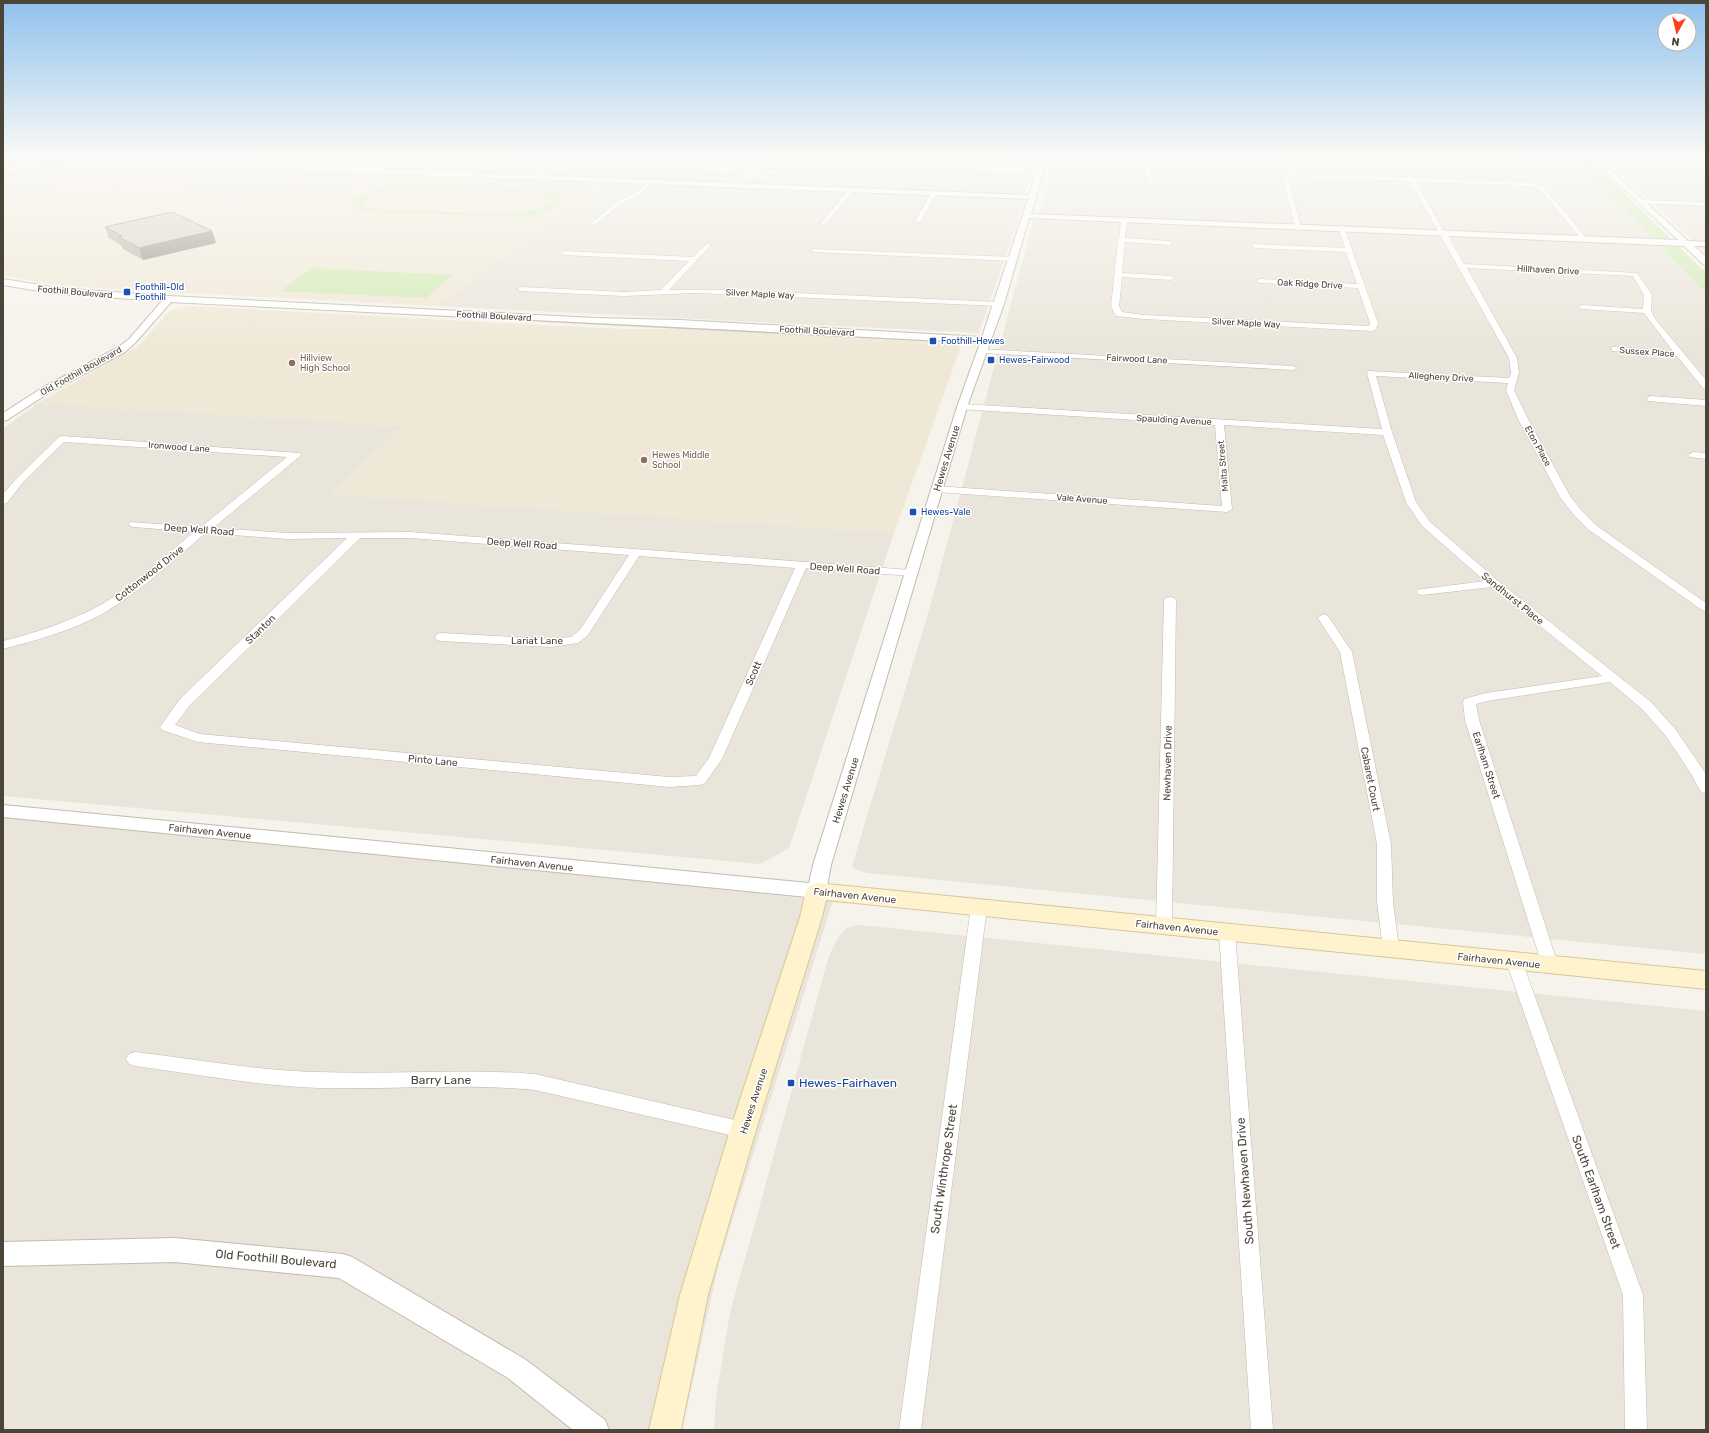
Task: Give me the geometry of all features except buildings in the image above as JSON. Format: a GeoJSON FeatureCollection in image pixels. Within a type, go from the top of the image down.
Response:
{"type":"FeatureCollection","features":[{"type":"Feature","properties":{"kind":"main road","name":"Fairhaven Avenue"},"geometry":{"type":"LineString","coordinates":[[817,891],[1706,980]]}},
{"type":"Feature","properties":{"kind":"main road","name":"Hewes Avenue"},"geometry":{"type":"LineString","coordinates":[[665,1430],[674,1378],[694,1295],[743,1130],[811,917],[817,891]]}},
{"type":"Feature","properties":{"kind":"street","name":"Hewes Avenue"},"geometry":{"type":"LineString","coordinates":[[817,891],[822,865],[936,489],[962,407],[999,304],[1024,223]]}},
{"type":"Feature","properties":{"kind":"street"},"geometry":{"type":"LineString","coordinates":[[1124,223],[1120,240],[1118,275],[1171,278]]}},
{"type":"Feature","properties":{"kind":"street"},"geometry":{"type":"LineString","coordinates":[[1171,223],[1706,244]]}},
{"type":"Feature","properties":{"kind":"street"},"geometry":{"type":"LineString","coordinates":[[1297,223],[1298,228]]}},
{"type":"Feature","properties":{"kind":"street","name":"Eton Place"},"geometry":{"type":"LineString","coordinates":[[1437,223],[1513,358],[1515,373],[1510,390],[1523,419],[1565,497],[1593,528],[1706,608]]}},
{"type":"Feature","properties":{"kind":"street"},"geometry":{"type":"LineString","coordinates":[[1571,223],[1585,240]]}},
{"type":"Feature","properties":{"kind":"street"},"geometry":{"type":"LineString","coordinates":[[1664,223],[1706,262]]}},
{"type":"Feature","properties":{"kind":"street"},"geometry":{"type":"LineString","coordinates":[[1342,230],[1361,286]]}},
{"type":"Feature","properties":{"kind":"street"},"geometry":{"type":"LineString","coordinates":[[1120,240],[1169,243]]}},
{"type":"Feature","properties":{"kind":"street"},"geometry":{"type":"LineString","coordinates":[[662,293],[708,244]]}},
{"type":"Feature","properties":{"kind":"street"},"geometry":{"type":"LineString","coordinates":[[1254,246],[1349,250]]}},
{"type":"Feature","properties":{"kind":"street"},"geometry":{"type":"LineString","coordinates":[[814,251],[1013,259]]}},
{"type":"Feature","properties":{"kind":"street"},"geometry":{"type":"LineString","coordinates":[[564,253],[694,260]]}},
{"type":"Feature","properties":{"kind":"street","name":"Hillhaven Drive"},"geometry":{"type":"LineString","coordinates":[[1462,266],[1635,274],[1648,295],[1647,311]]}},
{"type":"Feature","properties":{"kind":"street","name":"Silver Maple Way"},"geometry":{"type":"LineString","coordinates":[[1118,275],[1114,306],[1119,314],[1144,318],[1372,328],[1374,323],[1361,286]]}},
{"type":"Feature","properties":{"kind":"street","name":"Oak Ridge Drive"},"geometry":{"type":"LineString","coordinates":[[1260,281],[1361,286]]}},
{"type":"Feature","properties":{"kind":"street","name":"Foothill Boulevard"},"geometry":{"type":"LineString","coordinates":[[3,282],[58,291],[169,299],[595,322],[680,324],[984,346]]}},
{"type":"Feature","properties":{"kind":"street","name":"Silver Maple Way"},"geometry":{"type":"LineString","coordinates":[[521,289],[599,294],[726,292],[999,304]]}},
{"type":"Feature","properties":{"kind":"street","name":"Old Foothill Boulevard"},"geometry":{"type":"LineString","coordinates":[[3,418],[46,390],[121,350],[132,341],[169,299]]}},
{"type":"Feature","properties":{"kind":"street"},"geometry":{"type":"LineString","coordinates":[[1582,307],[1647,311]]}},
{"type":"Feature","properties":{"kind":"street","name":"Sussex Place"},"geometry":{"type":"LineString","coordinates":[[1647,311],[1653,321],[1706,386]]}},
{"type":"Feature","properties":{"kind":"street","name":"Fairwood Lane"},"geometry":{"type":"LineString","coordinates":[[984,346],[1293,368]]}},
{"type":"Feature","properties":{"kind":"street","name":"Sussex Place"},"geometry":{"type":"LineString","coordinates":[[1615,349],[1680,354]]}},
{"type":"Feature","properties":{"kind":"street","name":"Allegheny Drive"},"geometry":{"type":"LineString","coordinates":[[1371,374],[1512,381]]}},
{"type":"Feature","properties":{"kind":"street","name":"Sandhurst Place"},"geometry":{"type":"LineString","coordinates":[[1371,374],[1387,432],[1411,502],[1426,524],[1494,583],[1646,705],[1671,733],[1697,771],[1706,789]]}},
{"type":"Feature","properties":{"kind":"street"},"geometry":{"type":"LineString","coordinates":[[1651,399],[1706,403]]}},
{"type":"Feature","properties":{"kind":"street","name":"Spaulding Avenue"},"geometry":{"type":"LineString","coordinates":[[962,407],[1387,432]]}},
{"type":"Feature","properties":{"kind":"street","name":"Malta Street"},"geometry":{"type":"LineString","coordinates":[[1219,422],[1227,509]]}},
{"type":"Feature","properties":{"kind":"street","name":"Ironwood Lane"},"geometry":{"type":"LineString","coordinates":[[3,501],[20,480],[62,440],[296,455]]}},
{"type":"Feature","properties":{"kind":"street","name":"Cottonwood Drive"},"geometry":{"type":"LineString","coordinates":[[3,644],[34,637],[64,627],[100,610],[131,589],[296,455]]}},
{"type":"Feature","properties":{"kind":"street"},"geometry":{"type":"LineString","coordinates":[[1692,455],[1706,456]]}},
{"type":"Feature","properties":{"kind":"street","name":"Vale Avenue"},"geometry":{"type":"LineString","coordinates":[[936,489],[1227,509]]}},
{"type":"Feature","properties":{"kind":"street","name":"Deep Well Road"},"geometry":{"type":"LineString","coordinates":[[134,524],[286,536],[410,535],[911,573]]}},
{"type":"Feature","properties":{"kind":"street","name":"Stanton"},"geometry":{"type":"LineString","coordinates":[[167,727],[185,702],[357,535]]}},
{"type":"Feature","properties":{"kind":"street","name":"Lariat Lane"},"geometry":{"type":"LineString","coordinates":[[441,637],[551,642],[574,640],[584,632],[636,552]]}},
{"type":"Feature","properties":{"kind":"street","name":"Scott"},"geometry":{"type":"LineString","coordinates":[[700,780],[715,759],[802,564]]}},
{"type":"Feature","properties":{"kind":"street"},"geometry":{"type":"LineString","coordinates":[[1422,592],[1494,583]]}},
{"type":"Feature","properties":{"kind":"street","name":"Newhaven Drive"},"geometry":{"type":"LineString","coordinates":[[1164,926],[1170,600]]}},
{"type":"Feature","properties":{"kind":"street","name":"Cabaret Court"},"geometry":{"type":"LineString","coordinates":[[1324,618],[1346,652],[1384,844],[1385,902],[1391,949]]}},
{"type":"Feature","properties":{"kind":"street","name":"Earlham Street"},"geometry":{"type":"LineString","coordinates":[[1550,965],[1472,720],[1469,702],[1486,697],[1612,678]]}},
{"type":"Feature","properties":{"kind":"street","name":"Pinto Lane"},"geometry":{"type":"LineString","coordinates":[[167,727],[198,738],[206,739],[669,782],[700,780]]}},
{"type":"Feature","properties":{"kind":"street","name":"Fairhaven Avenue"},"geometry":{"type":"LineString","coordinates":[[3,811],[817,891]]}},
{"type":"Feature","properties":{"kind":"street","name":"South Winthrope Street"},"geometry":{"type":"LineString","coordinates":[[910,1430],[979,907]]}},
{"type":"Feature","properties":{"kind":"street","name":"South Newhaven Drive"},"geometry":{"type":"LineString","coordinates":[[1227,932],[1262,1430]]}},
{"type":"Feature","properties":{"kind":"street","name":"South Earlham Street"},"geometry":{"type":"LineString","coordinates":[[1514,961],[1633,1295],[1636,1430]]}},
{"type":"Feature","properties":{"kind":"street","name":"Barry Lane"},"geometry":{"type":"LineString","coordinates":[[134,1059],[277,1077],[318,1080],[460,1080],[502,1078],[535,1082],[743,1130]]}},
{"type":"Feature","properties":{"kind":"street","name":"Old Foothill Boulevard"},"geometry":{"type":"LineString","coordinates":[[3,1254],[175,1250],[344,1266],[517,1369],[595,1430]]}},
{"type":"Feature","properties":{"kind":"shaded area"},"geometry":{"type":"Polygon","coordinates":[[[3,223],[550,223],[437,306],[110,289],[49,284],[3,275],[3,223]]]}},
{"type":"Feature","properties":{"kind":"shaded area"},"geometry":{"type":"Polygon","coordinates":[[[550,223],[1017,223],[979,333],[437,306],[550,223]]]}},
{"type":"Feature","properties":{"kind":"shaded area"},"geometry":{"type":"Polygon","coordinates":[[[1033,223],[1108,223],[1659,245],[1706,293],[1706,954],[867,873],[855,869],[852,866],[930,607],[1033,223]]]}},
{"type":"Feature","properties":{"kind":"shaded area"},"geometry":{"type":"Polygon","coordinates":[[[1247,223],[1637,223],[1653,239],[1639,240],[1247,223]]]}},
{"type":"Feature","properties":{"kind":"shaded area"},"geometry":{"type":"Polygon","coordinates":[[[1674,223],[1706,223],[1706,253],[1674,223]]]}},
{"type":"Feature","properties":{"kind":"shaded area","name":"Hewes Middle School"},"geometry":{"type":"Polygon","coordinates":[[[190,306],[521,324],[624,329],[684,329],[945,343],[959,346],[960,349],[894,533],[330,494],[403,426],[38,403],[137,347],[170,311],[190,306]]]}},
{"type":"Feature","properties":{"kind":"shaded area"},"geometry":{"type":"Polygon","coordinates":[[[38,403],[403,426],[330,494],[894,533],[789,848],[760,864],[3,796],[3,429],[38,403]]]}},
{"type":"Feature","properties":{"kind":"shaded area"},"geometry":{"type":"Polygon","coordinates":[[[3,815],[833,901],[719,1263],[682,1430],[3,1430],[3,815]]]}},
{"type":"Feature","properties":{"kind":"shaded area"},"geometry":{"type":"Polygon","coordinates":[[[860,925],[1706,1011],[1706,1430],[714,1430],[716,1398],[730,1313],[828,959],[837,939],[846,928],[860,925]]]}},
{"type":"Feature","properties":{"kind":"green space"},"geometry":{"type":"Polygon","coordinates":[[[1637,223],[1655,223],[1706,273],[1706,293],[1637,223]]]}},
{"type":"Feature","properties":{"kind":"green space"},"geometry":{"type":"Polygon","coordinates":[[[313,268],[453,275],[426,298],[280,291],[313,268]]]}},
{"type":"Feature","properties":{"kind":"place","name":"Foothill-Old Foothill"},"geometry":{"type":"Point","coordinates":[127,292]}},
{"type":"Feature","properties":{"kind":"place","name":"Foothill-Hewes"},"geometry":{"type":"Point","coordinates":[933,341]}},
{"type":"Feature","properties":{"kind":"place","name":"Hewes-Fairwood"},"geometry":{"type":"Point","coordinates":[991,360]}},
{"type":"Feature","properties":{"kind":"place","name":"Hillview High School"},"geometry":{"type":"Point","coordinates":[292,363]}},
{"type":"Feature","properties":{"kind":"place","name":"Hewes Middle School"},"geometry":{"type":"Point","coordinates":[644,460]}},
{"type":"Feature","properties":{"kind":"place","name":"Hewes-Vale"},"geometry":{"type":"Point","coordinates":[913,512]}},
{"type":"Feature","properties":{"kind":"place","name":"Hewes-Fairhaven"},"geometry":{"type":"Point","coordinates":[791,1083]}}]}
